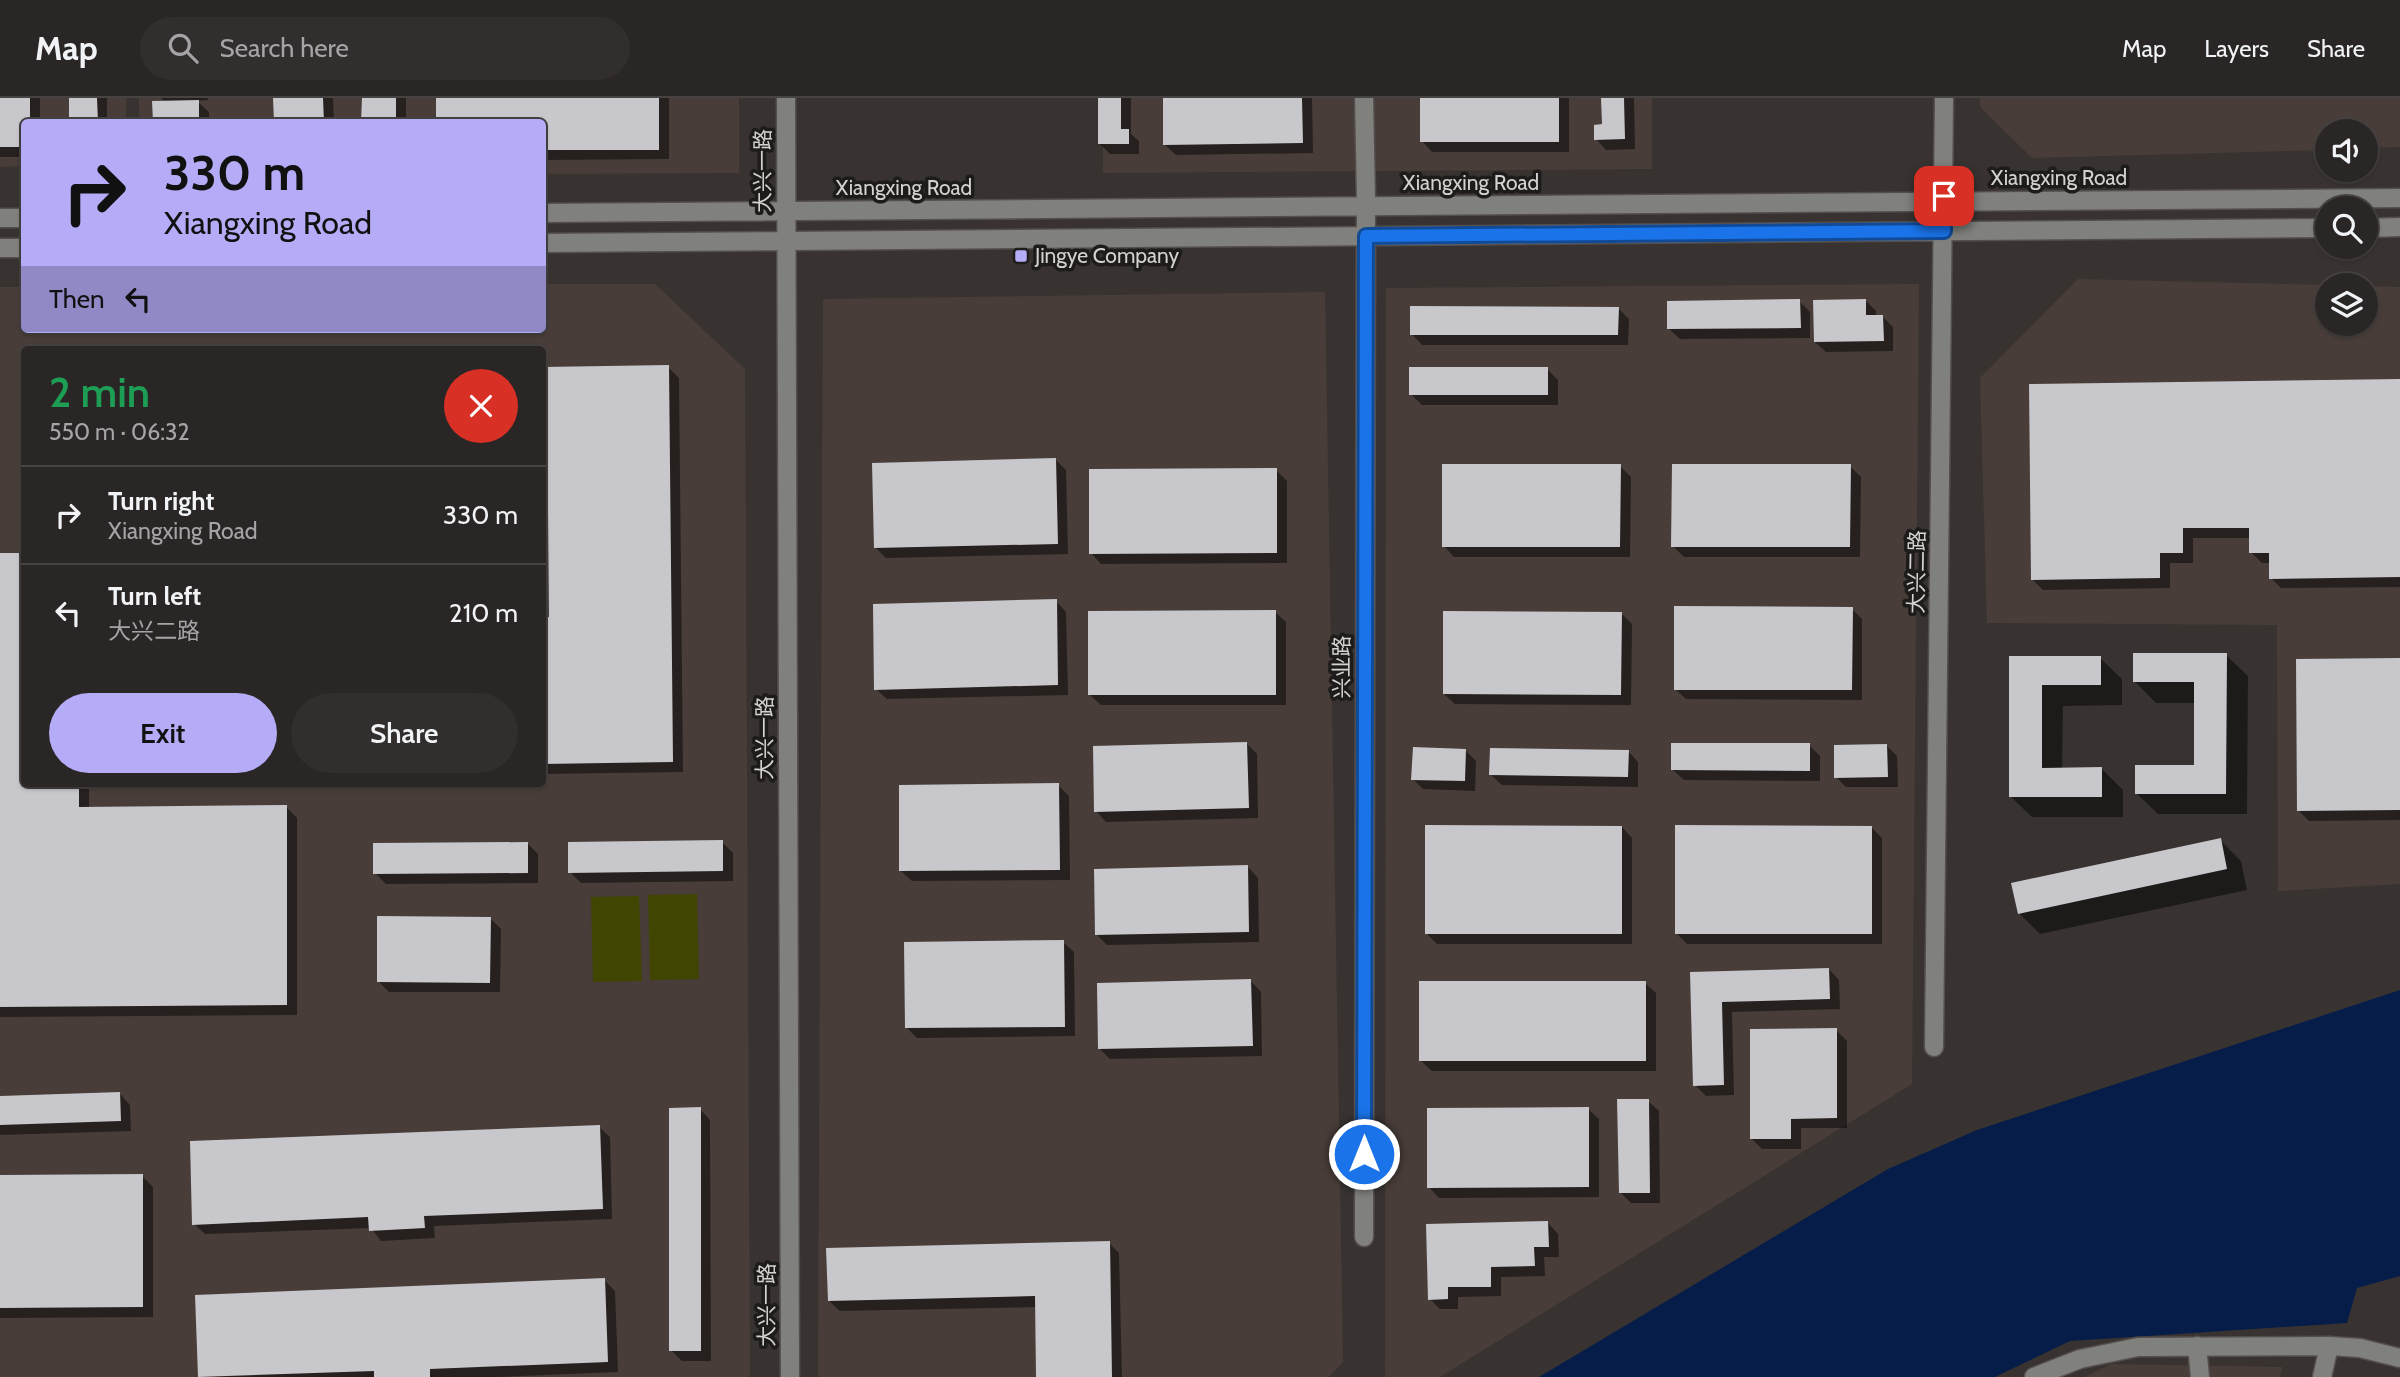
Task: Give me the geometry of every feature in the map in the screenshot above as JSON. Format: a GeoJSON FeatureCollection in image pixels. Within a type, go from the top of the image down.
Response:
{"type":"FeatureCollection","features":[{"type":"Feature","properties":{"kind":"street","name":"大兴一路"},"geometry":{"type":"LineString","coordinates":[[786,98],[790,1377]]}},
{"type":"Feature","properties":{"kind":"street","name":"兴业路"},"geometry":{"type":"LineString","coordinates":[[1364,98],[1364,1237]]}},
{"type":"Feature","properties":{"kind":"street","name":"大兴二路"},"geometry":{"type":"LineString","coordinates":[[1934,1047],[1944,98]]}},
{"type":"Feature","properties":{"kind":"street","name":"Xiangxing Road"},"geometry":{"type":"LineString","coordinates":[[546,213],[2400,198]]}},
{"type":"Feature","properties":{"kind":"street"},"geometry":{"type":"LineString","coordinates":[[0,218],[21,218]]}},
{"type":"Feature","properties":{"kind":"street"},"geometry":{"type":"LineString","coordinates":[[2378,228],[2400,227]]}},
{"type":"Feature","properties":{"kind":"street"},"geometry":{"type":"LineString","coordinates":[[546,243],[2315,228]]}},
{"type":"Feature","properties":{"kind":"street"},"geometry":{"type":"LineString","coordinates":[[0,248],[21,248]]}},
{"type":"Feature","properties":{"kind":"street"},"geometry":{"type":"LineString","coordinates":[[2197,1346],[2200,1377]]}},
{"type":"Feature","properties":{"kind":"street"},"geometry":{"type":"LineString","coordinates":[[2322,1377],[2329,1346]]}},
{"type":"Feature","properties":{"kind":"street"},"geometry":{"type":"LineString","coordinates":[[2034,1377],[2080,1359],[2138,1347],[2329,1346],[2360,1348],[2400,1358]]}},
{"type":"Feature","properties":{"kind":"shaded area"},"geometry":{"type":"Polygon","coordinates":[[[0,98],[126,98],[126,119],[21,119],[21,166],[0,167],[0,98]]]}},
{"type":"Feature","properties":{"kind":"shaded area"},"geometry":{"type":"Polygon","coordinates":[[[139,98],[739,98],[739,173],[546,174],[546,119],[139,119],[139,98]]]}},
{"type":"Feature","properties":{"kind":"shaded area"},"geometry":{"type":"Polygon","coordinates":[[[1103,98],[1652,98],[1652,169],[1103,173],[1103,98]]]}},
{"type":"Feature","properties":{"kind":"shaded area"},"geometry":{"type":"Polygon","coordinates":[[[1980,98],[2400,98],[2400,147],[2378,148],[2378,119],[2315,119],[2315,150],[2032,158],[1980,107],[1980,98]]]}},
{"type":"Feature","properties":{"kind":"shaded area"},"geometry":{"type":"Polygon","coordinates":[[[2078,279],[2315,285],[2315,336],[2378,336],[2378,286],[2400,287],[2400,884],[2278,891],[2277,625],[1987,623],[1980,378],[2078,279]]]}},
{"type":"Feature","properties":{"kind":"shaded area"},"geometry":{"type":"Polygon","coordinates":[[[546,284],[655,284],[745,369],[750,1377],[0,1377],[0,287],[21,287],[21,333],[546,333],[546,284]]]}},
{"type":"Feature","properties":{"kind":"shaded area"},"geometry":{"type":"Polygon","coordinates":[[[1919,284],[1912,1084],[1440,1377],[1385,1377],[1386,288],[1919,284]]]}},
{"type":"Feature","properties":{"kind":"shaded area"},"geometry":{"type":"Polygon","coordinates":[[[1325,292],[1343,1362],[1329,1377],[818,1377],[823,299],[1325,292]]]}},
{"type":"Feature","properties":{"kind":"shaded area"},"geometry":{"type":"Polygon","coordinates":[[[2111,1364],[2282,1367],[2280,1377],[2085,1377],[2111,1364]]]}},
{"type":"Feature","properties":{"kind":"green space"},"geometry":{"type":"Polygon","coordinates":[[[697,894],[699,979],[650,980],[648,895],[697,894]]]}},
{"type":"Feature","properties":{"kind":"green space"},"geometry":{"type":"Polygon","coordinates":[[[639,896],[642,981],[593,982],[591,897],[639,896]]]}},
{"type":"Feature","properties":{"kind":"water"},"geometry":{"type":"Polygon","coordinates":[[[2400,990],[2400,1276],[2357,1288],[2347,1323],[2070,1341],[1995,1377],[1539,1377],[1888,1169],[1977,1130],[2400,990]]]}},
{"type":"Feature","properties":{"kind":"building"},"geometry":{"type":"Polygon","coordinates":[[[0,98],[30,98],[30,119],[21,119],[21,147],[0,147],[0,98]]]}},
{"type":"Feature","properties":{"kind":"building"},"geometry":{"type":"Polygon","coordinates":[[[69,98],[97,98],[98,119],[69,119],[69,98]]]}},
{"type":"Feature","properties":{"kind":"building"},"geometry":{"type":"Polygon","coordinates":[[[273,98],[323,98],[324,119],[274,119],[273,98]]]}},
{"type":"Feature","properties":{"kind":"building"},"geometry":{"type":"Polygon","coordinates":[[[362,98],[396,98],[396,119],[361,119],[362,98]]]}},
{"type":"Feature","properties":{"kind":"building"},"geometry":{"type":"Polygon","coordinates":[[[436,98],[659,98],[659,150],[546,150],[546,119],[436,119],[436,98]]]}},
{"type":"Feature","properties":{"kind":"building"},"geometry":{"type":"Polygon","coordinates":[[[1098,98],[1121,98],[1121,129],[1129,129],[1129,144],[1098,144],[1098,98]]]}},
{"type":"Feature","properties":{"kind":"building"},"geometry":{"type":"Polygon","coordinates":[[[1163,98],[1302,98],[1303,143],[1163,145],[1163,98]]]}},
{"type":"Feature","properties":{"kind":"building"},"geometry":{"type":"Polygon","coordinates":[[[1420,98],[1559,98],[1559,142],[1420,142],[1420,98]]]}},
{"type":"Feature","properties":{"kind":"building"},"geometry":{"type":"Polygon","coordinates":[[[1601,98],[1624,98],[1625,139],[1594,140],[1594,125],[1602,124],[1601,98]]]}},
{"type":"Feature","properties":{"kind":"building"},"geometry":{"type":"Polygon","coordinates":[[[199,100],[199,119],[153,119],[152,101],[199,100]]]}},
{"type":"Feature","properties":{"kind":"building"},"geometry":{"type":"Polygon","coordinates":[[[1800,299],[1801,328],[1667,329],[1667,301],[1800,299]]]}},
{"type":"Feature","properties":{"kind":"building"},"geometry":{"type":"Polygon","coordinates":[[[1866,299],[1866,315],[1883,315],[1884,341],[1814,342],[1813,300],[1866,299]]]}},
{"type":"Feature","properties":{"kind":"building"},"geometry":{"type":"Polygon","coordinates":[[[1410,306],[1619,307],[1618,335],[1410,335],[1410,306]]]}},
{"type":"Feature","properties":{"kind":"building"},"geometry":{"type":"Polygon","coordinates":[[[669,365],[673,762],[546,764],[546,617],[549,617],[546,367],[669,365]]]}},
{"type":"Feature","properties":{"kind":"building"},"geometry":{"type":"Polygon","coordinates":[[[1409,367],[1548,367],[1548,395],[1409,395],[1409,367]]]}},
{"type":"Feature","properties":{"kind":"building"},"geometry":{"type":"Polygon","coordinates":[[[2400,379],[2400,577],[2269,579],[2269,553],[2249,553],[2249,528],[2183,528],[2183,553],[2160,553],[2160,578],[2031,580],[2029,384],[2400,379]]]}},
{"type":"Feature","properties":{"kind":"building"},"geometry":{"type":"Polygon","coordinates":[[[1056,458],[1058,544],[874,548],[872,463],[1056,458]]]}},
{"type":"Feature","properties":{"kind":"building"},"geometry":{"type":"Polygon","coordinates":[[[1442,464],[1621,464],[1620,547],[1442,547],[1442,464]]]}},
{"type":"Feature","properties":{"kind":"building"},"geometry":{"type":"Polygon","coordinates":[[[1672,464],[1851,464],[1850,547],[1671,547],[1672,464]]]}},
{"type":"Feature","properties":{"kind":"building"},"geometry":{"type":"Polygon","coordinates":[[[1277,468],[1277,553],[1089,554],[1089,469],[1277,468]]]}},
{"type":"Feature","properties":{"kind":"building"},"geometry":{"type":"Polygon","coordinates":[[[0,553],[21,553],[21,787],[79,787],[79,807],[287,805],[287,1005],[0,1007],[0,553]]]}},
{"type":"Feature","properties":{"kind":"building"},"geometry":{"type":"Polygon","coordinates":[[[1057,599],[1058,685],[874,690],[873,604],[1057,599]]]}},
{"type":"Feature","properties":{"kind":"building"},"geometry":{"type":"Polygon","coordinates":[[[1674,606],[1853,607],[1852,690],[1674,690],[1674,606]]]}},
{"type":"Feature","properties":{"kind":"building"},"geometry":{"type":"Polygon","coordinates":[[[1276,610],[1276,695],[1088,695],[1088,611],[1276,610]]]}},
{"type":"Feature","properties":{"kind":"building"},"geometry":{"type":"Polygon","coordinates":[[[1443,611],[1622,612],[1621,695],[1443,694],[1443,611]]]}},
{"type":"Feature","properties":{"kind":"building"},"geometry":{"type":"Polygon","coordinates":[[[2133,653],[2227,653],[2226,794],[2135,794],[2135,765],[2194,765],[2194,682],[2133,682],[2133,653]]]}},
{"type":"Feature","properties":{"kind":"building"},"geometry":{"type":"Polygon","coordinates":[[[2009,656],[2101,656],[2101,685],[2042,685],[2042,768],[2102,767],[2102,797],[2009,797],[2009,656]]]}},
{"type":"Feature","properties":{"kind":"building"},"geometry":{"type":"Polygon","coordinates":[[[2400,658],[2400,810],[2297,811],[2296,659],[2400,658]]]}},
{"type":"Feature","properties":{"kind":"building"},"geometry":{"type":"Polygon","coordinates":[[[1247,742],[1249,808],[1094,812],[1093,746],[1247,742]]]}},
{"type":"Feature","properties":{"kind":"building"},"geometry":{"type":"Polygon","coordinates":[[[1671,743],[1810,743],[1810,771],[1671,770],[1671,743]]]}},
{"type":"Feature","properties":{"kind":"building"},"geometry":{"type":"Polygon","coordinates":[[[1887,744],[1888,777],[1834,778],[1834,745],[1887,744]]]}},
{"type":"Feature","properties":{"kind":"building"},"geometry":{"type":"Polygon","coordinates":[[[1413,747],[1466,749],[1465,781],[1411,780],[1413,747]]]}},
{"type":"Feature","properties":{"kind":"building"},"geometry":{"type":"Polygon","coordinates":[[[1490,748],[1629,750],[1628,777],[1489,775],[1490,748]]]}},
{"type":"Feature","properties":{"kind":"building"},"geometry":{"type":"Polygon","coordinates":[[[1059,783],[1060,870],[899,871],[899,785],[1059,783]]]}},
{"type":"Feature","properties":{"kind":"building"},"geometry":{"type":"Polygon","coordinates":[[[1425,825],[1622,826],[1622,934],[1425,934],[1425,825]]]}},
{"type":"Feature","properties":{"kind":"building"},"geometry":{"type":"Polygon","coordinates":[[[1675,825],[1872,826],[1872,934],[1675,934],[1675,825]]]}},
{"type":"Feature","properties":{"kind":"building"},"geometry":{"type":"Polygon","coordinates":[[[2221,838],[2227,869],[2018,914],[2011,883],[2221,838]]]}},
{"type":"Feature","properties":{"kind":"building"},"geometry":{"type":"Polygon","coordinates":[[[723,840],[723,871],[568,873],[568,842],[723,840]]]}},
{"type":"Feature","properties":{"kind":"building"},"geometry":{"type":"Polygon","coordinates":[[[528,842],[528,873],[373,874],[373,843],[528,842]]]}},
{"type":"Feature","properties":{"kind":"building"},"geometry":{"type":"Polygon","coordinates":[[[1248,865],[1249,932],[1095,935],[1094,869],[1248,865]]]}},
{"type":"Feature","properties":{"kind":"building"},"geometry":{"type":"Polygon","coordinates":[[[377,916],[491,917],[490,983],[377,982],[377,916]]]}},
{"type":"Feature","properties":{"kind":"building"},"geometry":{"type":"Polygon","coordinates":[[[1064,940],[1065,1027],[905,1028],[904,942],[1064,940]]]}},
{"type":"Feature","properties":{"kind":"building"},"geometry":{"type":"Polygon","coordinates":[[[1829,968],[1830,999],[1722,1002],[1724,1085],[1693,1086],[1690,972],[1829,968]]]}},
{"type":"Feature","properties":{"kind":"building"},"geometry":{"type":"Polygon","coordinates":[[[1251,979],[1253,1046],[1098,1049],[1097,983],[1251,979]]]}},
{"type":"Feature","properties":{"kind":"building"},"geometry":{"type":"Polygon","coordinates":[[[1419,981],[1646,981],[1646,1061],[1419,1061],[1419,981]]]}},
{"type":"Feature","properties":{"kind":"building"},"geometry":{"type":"Polygon","coordinates":[[[1837,1028],[1837,1118],[1791,1119],[1791,1139],[1750,1139],[1750,1029],[1837,1028]]]}},
{"type":"Feature","properties":{"kind":"building"},"geometry":{"type":"Polygon","coordinates":[[[120,1092],[121,1121],[0,1125],[0,1096],[120,1092]]]}},
{"type":"Feature","properties":{"kind":"building"},"geometry":{"type":"Polygon","coordinates":[[[1617,1099],[1649,1099],[1650,1193],[1619,1193],[1617,1099]]]}},
{"type":"Feature","properties":{"kind":"building"},"geometry":{"type":"Polygon","coordinates":[[[701,1107],[701,1351],[669,1351],[669,1108],[701,1107]]]}},
{"type":"Feature","properties":{"kind":"building"},"geometry":{"type":"Polygon","coordinates":[[[1589,1107],[1589,1187],[1427,1188],[1427,1108],[1589,1107]]]}},
{"type":"Feature","properties":{"kind":"building"},"geometry":{"type":"Polygon","coordinates":[[[600,1125],[603,1209],[424,1216],[425,1228],[369,1231],[368,1217],[192,1225],[190,1141],[600,1125]]]}},
{"type":"Feature","properties":{"kind":"building"},"geometry":{"type":"Polygon","coordinates":[[[143,1174],[143,1307],[0,1308],[0,1175],[143,1174]]]}},
{"type":"Feature","properties":{"kind":"building"},"geometry":{"type":"Polygon","coordinates":[[[1548,1221],[1549,1247],[1534,1247],[1535,1266],[1491,1267],[1491,1287],[1448,1287],[1448,1299],[1428,1300],[1426,1224],[1548,1221]]]}},
{"type":"Feature","properties":{"kind":"building"},"geometry":{"type":"Polygon","coordinates":[[[1110,1241],[1112,1377],[1036,1377],[1035,1296],[828,1301],[826,1248],[1110,1241]]]}},
{"type":"Feature","properties":{"kind":"building"},"geometry":{"type":"Polygon","coordinates":[[[605,1278],[608,1362],[430,1369],[430,1377],[374,1377],[374,1371],[198,1377],[195,1295],[605,1278]]]}},
{"type":"Feature","properties":{"kind":"place","name":"Jingye Company"},"geometry":{"type":"Point","coordinates":[1021,256]}},
{"type":"Feature","properties":{"kind":"route"},"geometry":{"type":"LineString","coordinates":[[1364,1154],[1366,236],[1944,231],[1944,196]]}}]}
